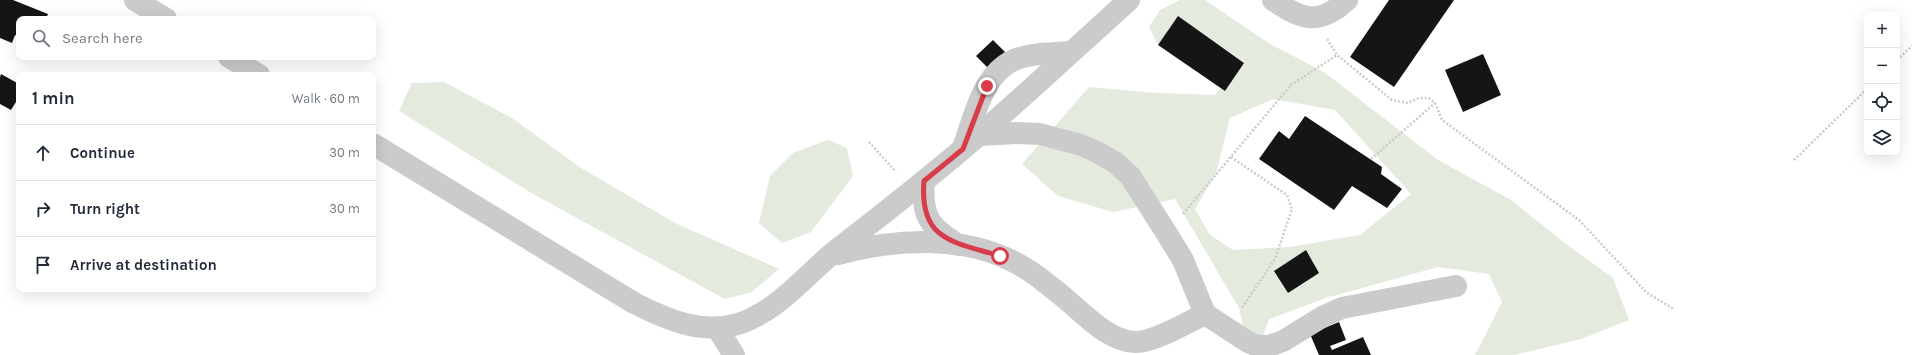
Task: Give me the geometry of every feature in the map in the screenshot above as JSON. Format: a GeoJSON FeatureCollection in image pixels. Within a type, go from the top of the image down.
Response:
{"type":"FeatureCollection","features":[{"type":"Feature","properties":{"kind":"lane"},"geometry":{"type":"LineString","coordinates":[[135,0],[161,16]]}},
{"type":"Feature","properties":{"kind":"lane"},"geometry":{"type":"LineString","coordinates":[[376,146],[634,303],[660,316],[679,323],[716,328],[737,324],[760,314],[793,289],[830,256],[918,186],[971,142],[1129,0]]}},
{"type":"Feature","properties":{"kind":"lane"},"geometry":{"type":"LineString","coordinates":[[1273,0],[1295,14],[1307,18],[1319,18],[1330,13],[1346,0]]}},
{"type":"Feature","properties":{"kind":"lane"},"geometry":{"type":"LineString","coordinates":[[971,142],[987,86],[1003,68],[1013,61],[1022,58],[1071,52]]}},
{"type":"Feature","properties":{"kind":"lane"},"geometry":{"type":"LineString","coordinates":[[234,60],[254,72]]}},
{"type":"Feature","properties":{"kind":"lane"},"geometry":{"type":"LineString","coordinates":[[971,142],[1017,133],[1040,134],[1097,152],[1116,163],[1130,176],[1183,260],[1205,314],[1258,346],[1269,346],[1283,341],[1322,317],[1342,308],[1456,286]]}},
{"type":"Feature","properties":{"kind":"lane"},"geometry":{"type":"LineString","coordinates":[[918,186],[930,222],[940,234],[960,245]]}},
{"type":"Feature","properties":{"kind":"lane"},"geometry":{"type":"LineString","coordinates":[[830,256],[868,246],[926,242],[960,245],[1000,256],[1018,264],[1041,279],[1099,326],[1114,336],[1136,342],[1150,340],[1205,314]]}},
{"type":"Feature","properties":{"kind":"lane"},"geometry":{"type":"LineString","coordinates":[[716,328],[734,355]]}},
{"type":"Feature","properties":{"kind":"path"},"geometry":{"type":"LineString","coordinates":[[1319,18],[1328,41],[1337,55],[1392,100],[1408,103],[1419,98],[1429,98],[1435,103],[1442,120],[1579,220],[1647,292],[1674,309]]}},
{"type":"Feature","properties":{"kind":"path"},"geometry":{"type":"LineString","coordinates":[[1900,57],[1912,46]]}},
{"type":"Feature","properties":{"kind":"path"},"geometry":{"type":"LineString","coordinates":[[1167,234],[1291,85],[1337,55]]}},
{"type":"Feature","properties":{"kind":"path"},"geometry":{"type":"LineString","coordinates":[[1794,160],[1864,92]]}},
{"type":"Feature","properties":{"kind":"path"},"geometry":{"type":"LineString","coordinates":[[1371,159],[1435,103]]}},
{"type":"Feature","properties":{"kind":"path"},"geometry":{"type":"LineString","coordinates":[[869,142],[918,186]]}},
{"type":"Feature","properties":{"kind":"path"},"geometry":{"type":"LineString","coordinates":[[1228,329],[1275,259],[1292,209],[1287,195],[1231,157]]}},
{"type":"Feature","properties":{"kind":"shaded area"},"geometry":{"type":"Polygon","coordinates":[[[1180,0],[1205,0],[1270,44],[1324,72],[1438,160],[1511,200],[1566,244],[1613,278],[1629,320],[1581,339],[1515,355],[1475,355],[1502,302],[1489,274],[1438,267],[1326,298],[1269,319],[1263,336],[1273,346],[1279,355],[1249,355],[1239,308],[1175,199],[1113,212],[1058,196],[1022,164],[1089,87],[1156,93],[1215,95],[1244,62],[1178,17],[1158,45],[1149,27],[1160,10],[1180,0]],[[1273,99],[1230,118],[1216,173],[1195,209],[1210,235],[1233,250],[1289,247],[1360,235],[1411,194],[1335,110],[1273,99]]]}},
{"type":"Feature","properties":{"kind":"shaded area"},"geometry":{"type":"Polygon","coordinates":[[[444,82],[512,118],[581,168],[675,223],[779,269],[752,292],[725,299],[533,194],[399,111],[412,83],[444,82]]]}},
{"type":"Feature","properties":{"kind":"shaded area"},"geometry":{"type":"Polygon","coordinates":[[[828,140],[847,148],[853,176],[811,232],[782,243],[759,223],[770,176],[793,153],[828,140]]]}},
{"type":"Feature","properties":{"kind":"building"},"geometry":{"type":"Polygon","coordinates":[[[0,0],[13,0],[48,14],[47,16],[16,16],[16,36],[12,43],[0,38],[0,0]]]}},
{"type":"Feature","properties":{"kind":"building"},"geometry":{"type":"Polygon","coordinates":[[[1389,0],[1454,0],[1394,87],[1350,57],[1389,0]]]}},
{"type":"Feature","properties":{"kind":"building"},"geometry":{"type":"Polygon","coordinates":[[[1178,16],[1244,63],[1225,91],[1158,45],[1178,16]]]}},
{"type":"Feature","properties":{"kind":"building"},"geometry":{"type":"Polygon","coordinates":[[[993,40],[1005,52],[988,68],[976,56],[993,40]]]}},
{"type":"Feature","properties":{"kind":"building"},"geometry":{"type":"Polygon","coordinates":[[[1483,54],[1501,95],[1463,112],[1445,70],[1483,54]]]}},
{"type":"Feature","properties":{"kind":"building"},"geometry":{"type":"Polygon","coordinates":[[[1,74],[16,82],[16,102],[11,110],[0,104],[1,74]]]}},
{"type":"Feature","properties":{"kind":"building"},"geometry":{"type":"Polygon","coordinates":[[[1305,116],[1382,167],[1381,174],[1402,189],[1387,208],[1352,186],[1334,210],[1259,159],[1279,131],[1289,139],[1305,116]]]}},
{"type":"Feature","properties":{"kind":"building"},"geometry":{"type":"Polygon","coordinates":[[[1306,250],[1319,273],[1288,293],[1274,271],[1306,250]]]}},
{"type":"Feature","properties":{"kind":"building"},"geometry":{"type":"Polygon","coordinates":[[[1339,322],[1346,340],[1330,346],[1332,350],[1363,337],[1371,355],[1319,355],[1310,334],[1339,322]]]}},
{"type":"Feature","properties":{"kind":"route"},"geometry":{"type":"LineString","coordinates":[[987,86],[963,149],[924,181],[922,197],[930,222],[940,234],[960,245],[1000,256]]}}]}
